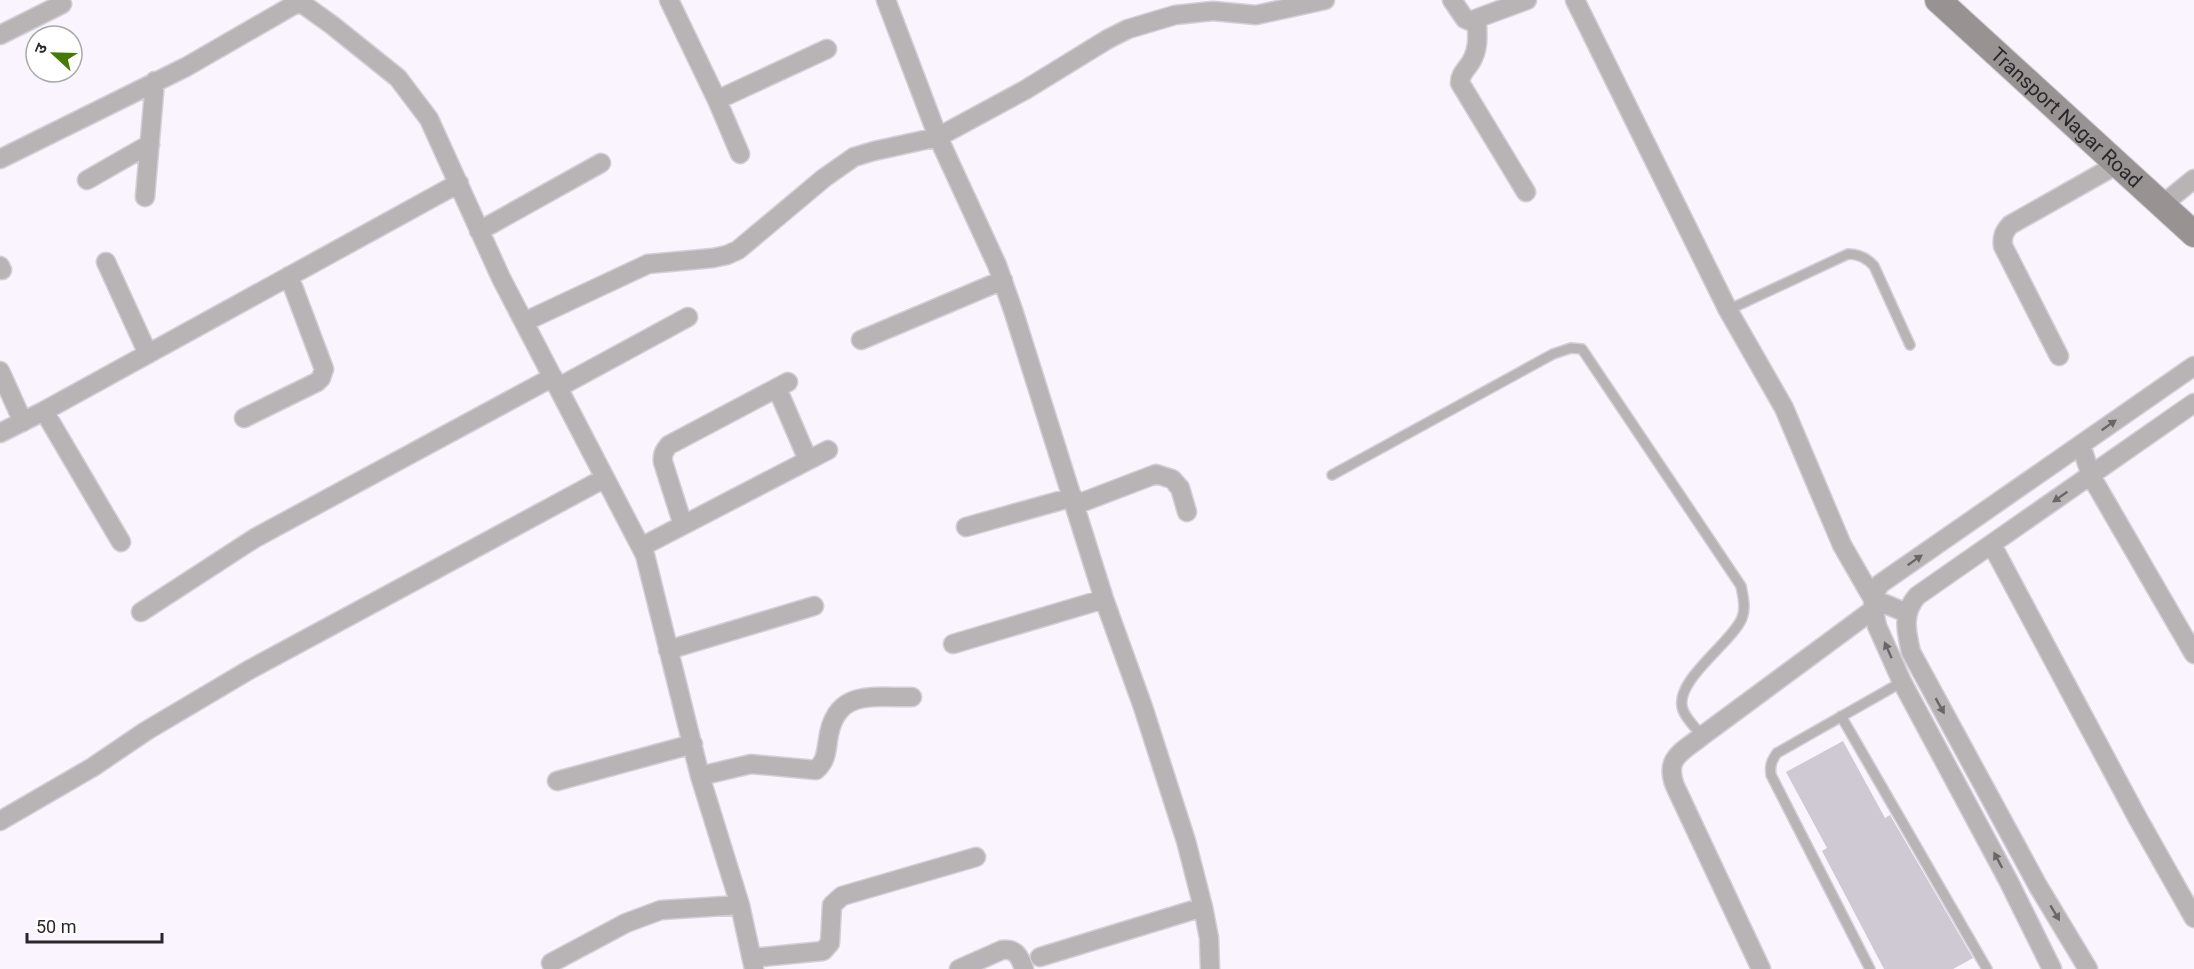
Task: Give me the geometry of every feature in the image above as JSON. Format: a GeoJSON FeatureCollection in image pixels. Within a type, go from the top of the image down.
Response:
{"type":"FeatureCollection","features":[{"type":"Feature","properties":{"kind":"street"},"geometry":{"type":"LineString","coordinates":[[669,0],[740,154]]}},
{"type":"Feature","properties":{"kind":"street"},"geometry":{"type":"LineString","coordinates":[[886,0],[938,137],[1003,280],[1104,599],[1143,707],[1186,841],[1209,938],[1210,969]]}},
{"type":"Feature","properties":{"kind":"street"},"geometry":{"type":"LineString","coordinates":[[525,322],[648,264],[727,255],[751,241],[824,178],[854,157],[874,150],[938,137],[1025,90],[1128,29],[1175,15],[1324,0]]}},
{"type":"Feature","properties":{"kind":"street"},"geometry":{"type":"LineString","coordinates":[[1452,0],[1465,20],[1477,21],[1527,0]]}},
{"type":"Feature","properties":{"kind":"street"},"geometry":{"type":"LineString","coordinates":[[1575,0],[1728,310],[1784,408],[1842,545],[1874,604],[1907,613]]}},
{"type":"Feature","properties":{"kind":"street","name":"Transport Nagar Road"},"geometry":{"type":"LineString","coordinates":[[1938,0],[2194,234]]}},
{"type":"Feature","properties":{"kind":"street"},"geometry":{"type":"LineString","coordinates":[[0,159],[222,47],[298,1],[398,78],[429,119],[479,231],[645,555],[700,776],[740,904],[753,963],[823,951],[830,943],[832,905],[843,896],[976,857]]}},
{"type":"Feature","properties":{"kind":"street"},"geometry":{"type":"LineString","coordinates":[[0,35],[62,4]]}},
{"type":"Feature","properties":{"kind":"street"},"geometry":{"type":"LineString","coordinates":[[1477,21],[1478,45],[1459,81],[1527,192]]}},
{"type":"Feature","properties":{"kind":"street"},"geometry":{"type":"LineString","coordinates":[[717,100],[827,49]]}},
{"type":"Feature","properties":{"kind":"street"},"geometry":{"type":"LineString","coordinates":[[145,197],[155,81]]}},
{"type":"Feature","properties":{"kind":"street"},"geometry":{"type":"LineString","coordinates":[[87,180],[150,144]]}},
{"type":"Feature","properties":{"kind":"street"},"geometry":{"type":"LineString","coordinates":[[479,231],[601,163]]}},
{"type":"Feature","properties":{"kind":"street"},"geometry":{"type":"LineString","coordinates":[[2059,356],[2003,246],[2004,231],[2010,225],[2118,164]]}},
{"type":"Feature","properties":{"kind":"street"},"geometry":{"type":"LineString","coordinates":[[2162,205],[2194,179]]}},
{"type":"Feature","properties":{"kind":"street"},"geometry":{"type":"LineString","coordinates":[[0,433],[459,183]]}},
{"type":"Feature","properties":{"kind":"street"},"geometry":{"type":"LineString","coordinates":[[106,262],[148,354]]}},
{"type":"Feature","properties":{"kind":"street"},"geometry":{"type":"LineString","coordinates":[[244,418],[317,382],[324,374],[289,276]]}},
{"type":"Feature","properties":{"kind":"street"},"geometry":{"type":"LineString","coordinates":[[861,340],[1003,280]]}},
{"type":"Feature","properties":{"kind":"street"},"geometry":{"type":"LineString","coordinates":[[141,612],[255,538],[556,382],[688,317]]}},
{"type":"Feature","properties":{"kind":"street"},"geometry":{"type":"LineString","coordinates":[[2052,969],[2018,899],[1902,682],[1877,626],[1874,604],[1876,591],[1881,584],[2194,366]]}},
{"type":"Feature","properties":{"kind":"street"},"geometry":{"type":"LineString","coordinates":[[0,371],[23,422]]}},
{"type":"Feature","properties":{"kind":"street"},"geometry":{"type":"LineString","coordinates":[[683,525],[663,462],[664,450],[782,385],[808,460]]}},
{"type":"Feature","properties":{"kind":"street"},"geometry":{"type":"LineString","coordinates":[[2088,969],[2038,886],[1911,652],[1905,628],[1907,613],[1917,597],[2194,403]]}},
{"type":"Feature","properties":{"kind":"street"},"geometry":{"type":"LineString","coordinates":[[44,411],[121,542]]}},
{"type":"Feature","properties":{"kind":"street"},"geometry":{"type":"LineString","coordinates":[[2080,445],[2091,476],[2194,654]]}},
{"type":"Feature","properties":{"kind":"street"},"geometry":{"type":"LineString","coordinates":[[640,547],[828,450]]}},
{"type":"Feature","properties":{"kind":"street"},"geometry":{"type":"LineString","coordinates":[[966,527],[1074,501],[1156,474],[1172,479],[1180,488],[1187,512]]}},
{"type":"Feature","properties":{"kind":"street"},"geometry":{"type":"LineString","coordinates":[[0,821],[93,767],[146,731],[249,670],[605,478]]}},
{"type":"Feature","properties":{"kind":"street"},"geometry":{"type":"LineString","coordinates":[[1992,545],[2137,818],[2194,918]]}},
{"type":"Feature","properties":{"kind":"street"},"geometry":{"type":"LineString","coordinates":[[953,644],[1104,599]]}},
{"type":"Feature","properties":{"kind":"street"},"geometry":{"type":"LineString","coordinates":[[1761,969],[1670,775],[1671,765],[1677,756],[1702,736],[1874,604]]}},
{"type":"Feature","properties":{"kind":"street"},"geometry":{"type":"LineString","coordinates":[[668,650],[814,606]]}},
{"type":"Feature","properties":{"kind":"street"},"geometry":{"type":"LineString","coordinates":[[700,776],[751,765],[807,770],[823,764],[833,720],[846,703],[857,698],[912,697]]}},
{"type":"Feature","properties":{"kind":"street"},"geometry":{"type":"LineString","coordinates":[[557,781],[693,744]]}},
{"type":"Feature","properties":{"kind":"street"},"geometry":{"type":"LineString","coordinates":[[2018,899],[2038,886]]}},
{"type":"Feature","properties":{"kind":"street"},"geometry":{"type":"LineString","coordinates":[[552,963],[626,923],[661,910],[740,904]]}},
{"type":"Feature","properties":{"kind":"street"},"geometry":{"type":"LineString","coordinates":[[1040,957],[1203,907]]}},
{"type":"Feature","properties":{"kind":"street"},"geometry":{"type":"LineString","coordinates":[[959,969],[1009,949],[1016,952],[1024,969]]}},
{"type":"Feature","properties":{"kind":"lane"},"geometry":{"type":"LineString","coordinates":[[1728,310],[1848,254],[1853,254],[1863,257],[1874,266],[1910,345]]}},
{"type":"Feature","properties":{"kind":"lane"},"geometry":{"type":"LineString","coordinates":[[1332,475],[1553,354],[1571,348],[1582,350],[1741,586],[1744,602],[1742,618],[1717,652],[1684,689],[1681,699],[1683,710],[1702,736]]}},
{"type":"Feature","properties":{"kind":"lane"},"geometry":{"type":"LineString","coordinates":[[1869,969],[1771,775],[1770,767],[1777,753],[1902,682]]}},
{"type":"Feature","properties":{"kind":"lane"},"geometry":{"type":"LineString","coordinates":[[1841,716],[1988,969]]}},
{"type":"Feature","properties":{"kind":"building"},"geometry":{"type":"Polygon","coordinates":[[[1843,741],[1885,818],[1890,815],[1973,958],[1953,969],[1884,969],[1822,851],[1827,848],[1786,772],[1843,741]]]}}]}
